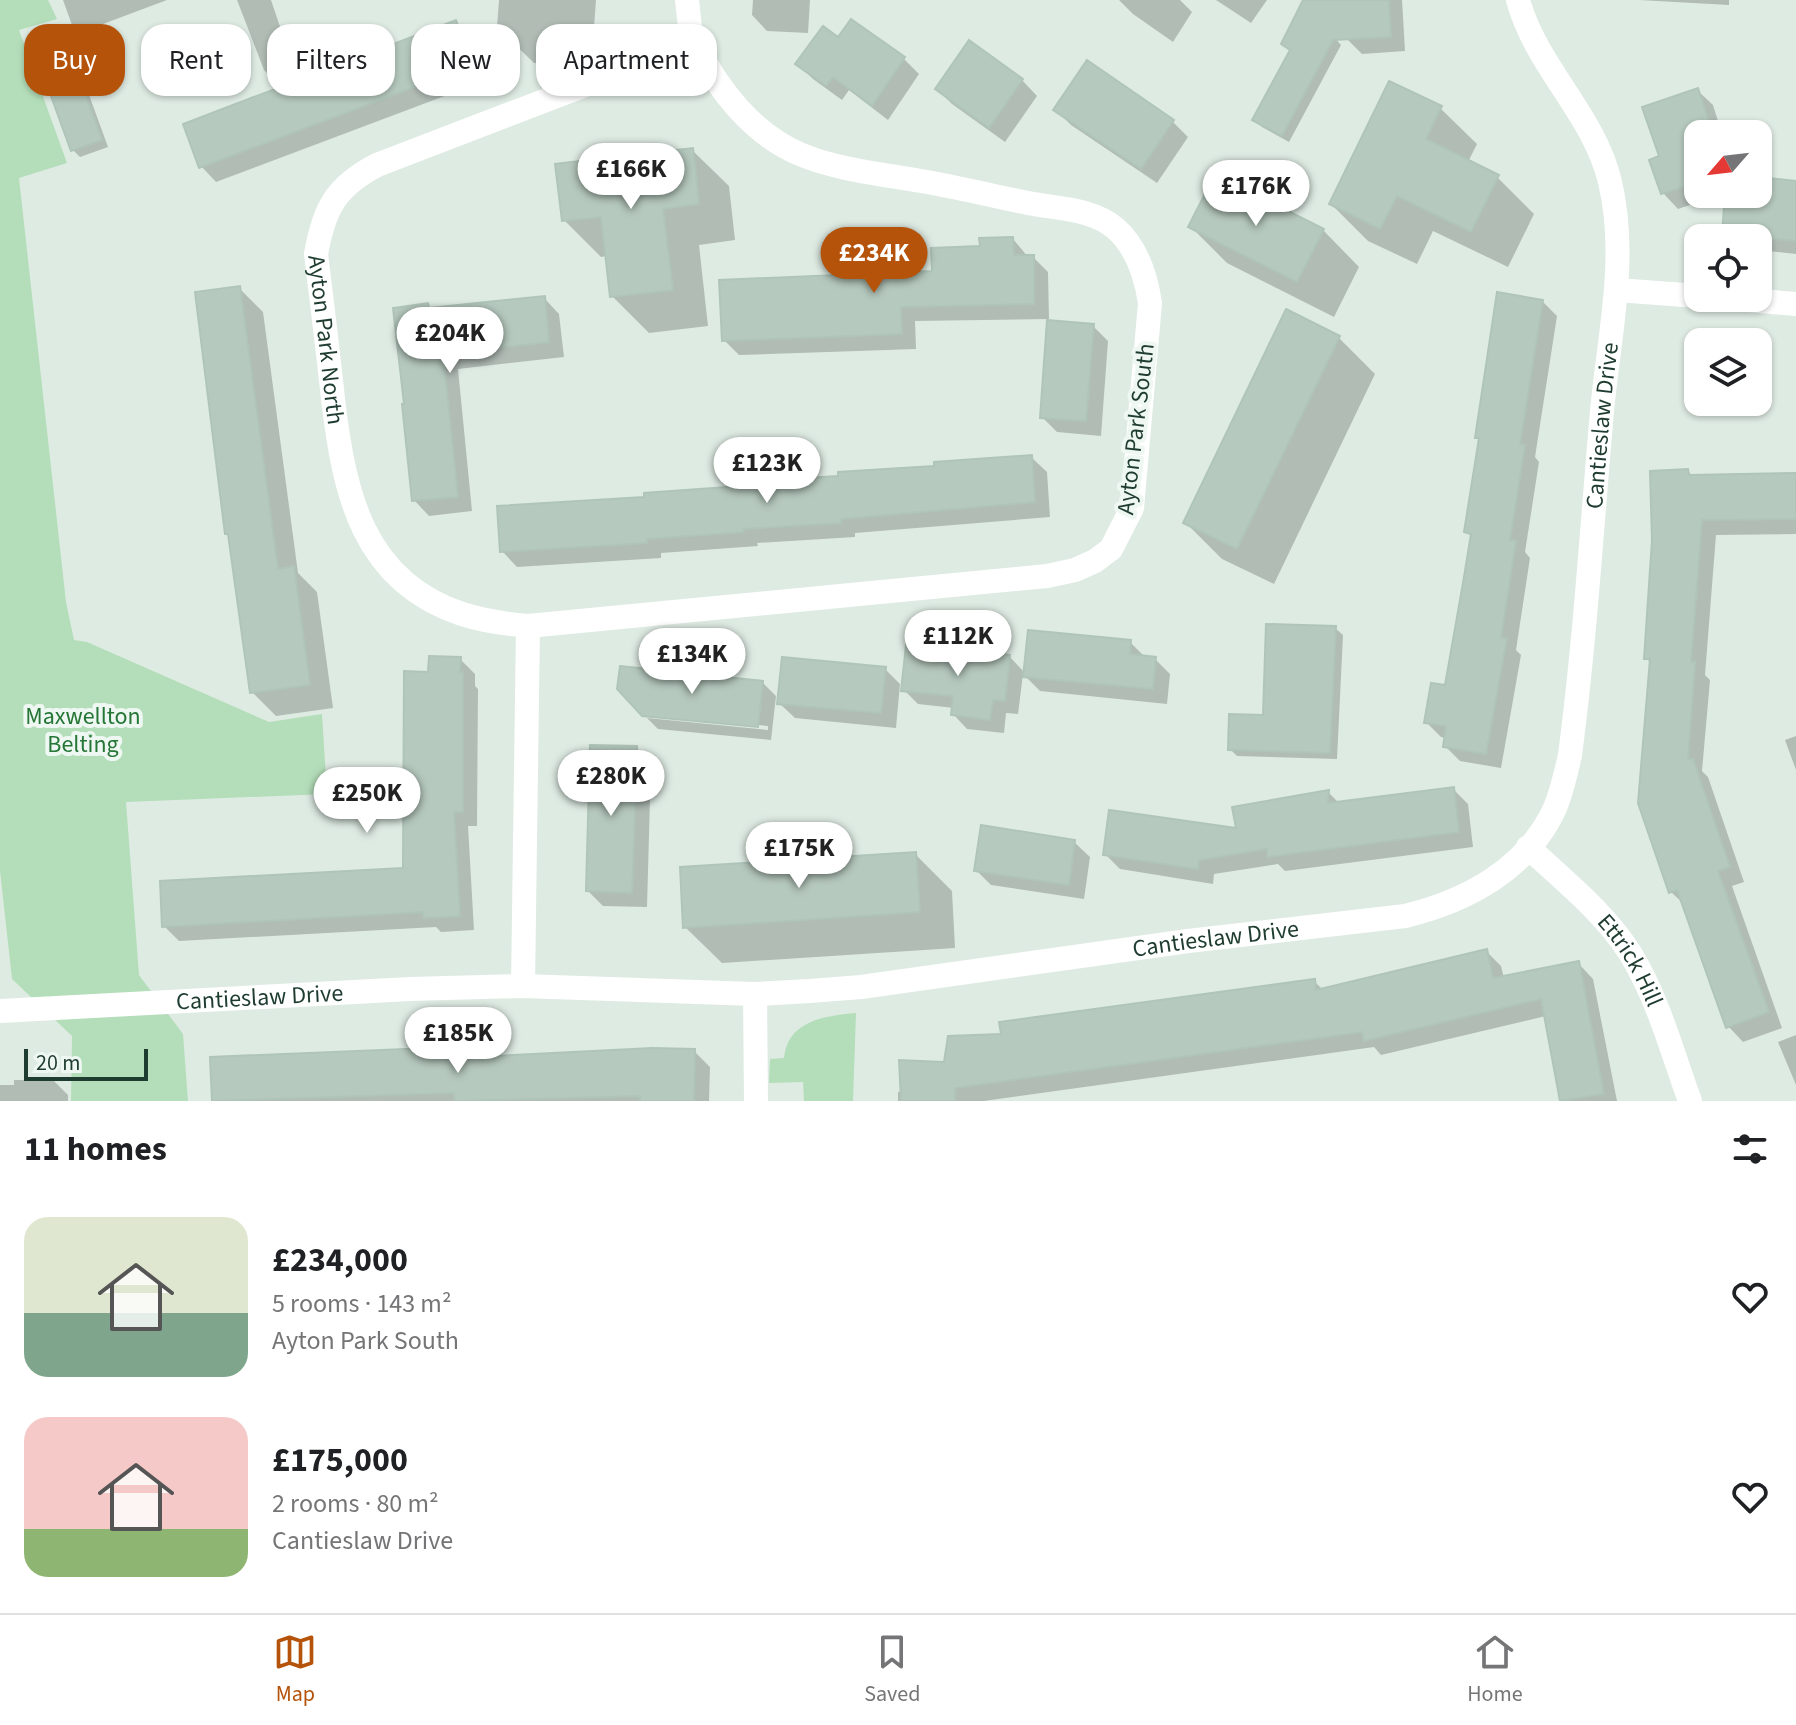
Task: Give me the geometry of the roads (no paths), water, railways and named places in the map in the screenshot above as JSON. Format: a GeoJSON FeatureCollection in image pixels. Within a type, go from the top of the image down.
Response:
{"type":"FeatureCollection","features":[{"type":"Feature","properties":{"kind":"street"},"geometry":{"type":"LineString","coordinates":[[687,0],[690,24]]}},
{"type":"Feature","properties":{"kind":"street","name":"Cantieslaw Drive"},"geometry":{"type":"LineString","coordinates":[[0,1011],[523,986],[755,994],[861,987],[1217,938],[1405,916],[1437,909],[1485,887],[1545,827],[1555,807],[1570,755],[1607,364],[1617,290],[1615,206],[1603,156],[1593,134],[1541,55],[1523,20],[1518,0]]}},
{"type":"Feature","properties":{"kind":"street","name":"Ayton Park South"},"geometry":{"type":"LineString","coordinates":[[528,626],[1047,576],[1075,570],[1111,549],[1132,508],[1150,303],[1147,277],[1125,239],[1113,227],[1077,210],[850,168],[801,155],[752,122],[717,82]]}},
{"type":"Feature","properties":{"kind":"street","name":"Ayton Park North"},"geometry":{"type":"LineString","coordinates":[[528,626],[487,621],[438,604],[399,576],[366,535],[353,506],[343,471],[316,254],[326,213],[345,184],[377,165],[557,96]]}},
{"type":"Feature","properties":{"kind":"street"},"geometry":{"type":"LineString","coordinates":[[1617,290],[1684,295]]}},
{"type":"Feature","properties":{"kind":"street"},"geometry":{"type":"LineString","coordinates":[[1772,302],[1796,304]]}},
{"type":"Feature","properties":{"kind":"street"},"geometry":{"type":"LineString","coordinates":[[523,986],[528,626]]}},
{"type":"Feature","properties":{"kind":"street","name":"Ettrick Hill"},"geometry":{"type":"LineString","coordinates":[[1528,847],[1607,923],[1630,953],[1664,1027],[1690,1101]]}},
{"type":"Feature","properties":{"kind":"street"},"geometry":{"type":"LineString","coordinates":[[755,994],[756,1101]]}},
{"type":"Feature","properties":{"kind":"park label","name":"Maxwellton Belting"},"geometry":{"type":"Point","coordinates":[83,730]}}]}
